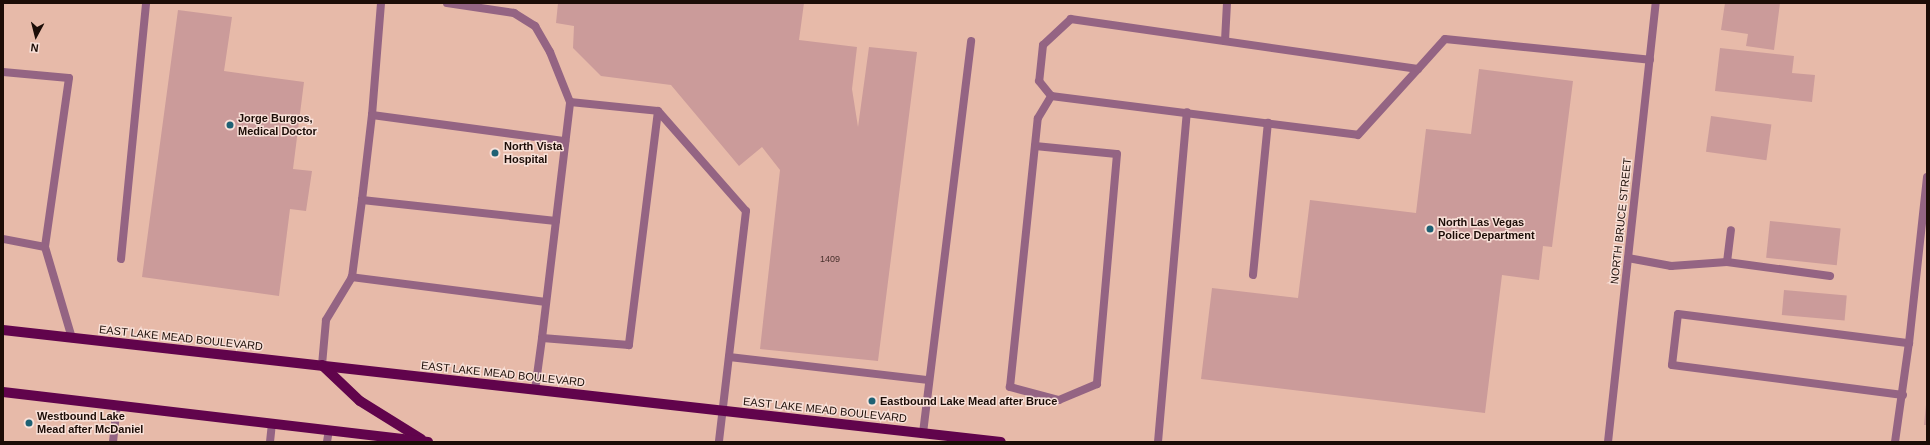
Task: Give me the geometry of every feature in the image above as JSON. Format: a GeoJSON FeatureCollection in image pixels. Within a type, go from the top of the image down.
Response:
{"type":"FeatureCollection","features":[{"type":"Feature","properties":{"kind":"main road","name":"EAST LAKE MEAD BOULEVARD"},"geometry":{"type":"LineString","coordinates":[[3,330],[1001,442]]}},
{"type":"Feature","properties":{"kind":"main road"},"geometry":{"type":"LineString","coordinates":[[322,365],[360,401],[427,442]]}},
{"type":"Feature","properties":{"kind":"main road"},"geometry":{"type":"LineString","coordinates":[[3,392],[427,442]]}},
{"type":"Feature","properties":{"kind":"street"},"geometry":{"type":"LineString","coordinates":[[121,259],[146,3]]}},
{"type":"Feature","properties":{"kind":"street"},"geometry":{"type":"LineString","coordinates":[[322,365],[326,320],[352,277],[372,115],[382,3]]}},
{"type":"Feature","properties":{"kind":"street"},"geometry":{"type":"LineString","coordinates":[[446,3],[514,13],[535,26],[550,52],[570,102],[535,390]]}},
{"type":"Feature","properties":{"kind":"street"},"geometry":{"type":"LineString","coordinates":[[1225,41],[1227,3]]}},
{"type":"Feature","properties":{"kind":"street","name":"NORTH BRUCE STREET"},"geometry":{"type":"LineString","coordinates":[[1608,442],[1656,3]]}},
{"type":"Feature","properties":{"kind":"street"},"geometry":{"type":"LineString","coordinates":[[1418,69],[1072,19],[1043,45],[1039,81],[1051,96],[1187,112],[1358,135],[1418,69],[1444,40],[1650,60]]}},
{"type":"Feature","properties":{"kind":"street"},"geometry":{"type":"LineString","coordinates":[[923,433],[971,42]]}},
{"type":"Feature","properties":{"kind":"street"},"geometry":{"type":"LineString","coordinates":[[3,72],[69,78],[45,247],[72,338]]}},
{"type":"Feature","properties":{"kind":"street"},"geometry":{"type":"LineString","coordinates":[[1035,146],[1117,154],[1096,384],[1059,400],[1010,387],[1035,146],[1038,118],[1051,96]]}},
{"type":"Feature","properties":{"kind":"street"},"geometry":{"type":"LineString","coordinates":[[570,102],[658,111],[746,211],[719,442]]}},
{"type":"Feature","properties":{"kind":"street"},"geometry":{"type":"LineString","coordinates":[[542,338],[629,345],[658,111]]}},
{"type":"Feature","properties":{"kind":"street"},"geometry":{"type":"LineString","coordinates":[[1158,442],[1187,112]]}},
{"type":"Feature","properties":{"kind":"street"},"geometry":{"type":"LineString","coordinates":[[372,115],[565,141]]}},
{"type":"Feature","properties":{"kind":"street"},"geometry":{"type":"LineString","coordinates":[[1253,275],[1268,123]]}},
{"type":"Feature","properties":{"kind":"street"},"geometry":{"type":"LineString","coordinates":[[1895,442],[1903,395],[1927,177]]}},
{"type":"Feature","properties":{"kind":"street"},"geometry":{"type":"LineString","coordinates":[[362,200],[556,221]]}},
{"type":"Feature","properties":{"kind":"street"},"geometry":{"type":"LineString","coordinates":[[1727,262],[1731,230]]}},
{"type":"Feature","properties":{"kind":"street"},"geometry":{"type":"LineString","coordinates":[[3,239],[45,247]]}},
{"type":"Feature","properties":{"kind":"street"},"geometry":{"type":"LineString","coordinates":[[1628,258],[1671,266],[1727,262],[1830,276]]}},
{"type":"Feature","properties":{"kind":"street"},"geometry":{"type":"LineString","coordinates":[[352,277],[546,302]]}},
{"type":"Feature","properties":{"kind":"street"},"geometry":{"type":"LineString","coordinates":[[1903,395],[1672,365],[1678,314],[1909,343]]}},
{"type":"Feature","properties":{"kind":"street"},"geometry":{"type":"LineString","coordinates":[[729,357],[929,380]]}},
{"type":"Feature","properties":{"kind":"street"},"geometry":{"type":"LineString","coordinates":[[113,442],[117,405]]}},
{"type":"Feature","properties":{"kind":"street"},"geometry":{"type":"LineString","coordinates":[[270,442],[272,424]]}},
{"type":"Feature","properties":{"kind":"street"},"geometry":{"type":"LineString","coordinates":[[327,442],[329,430]]}},
{"type":"Feature","properties":{"kind":"building"},"geometry":{"type":"Polygon","coordinates":[[[558,3],[804,3],[799,40],[857,47],[852,89],[858,127],[869,47],[917,52],[878,361],[760,349],[780,170],[762,147],[739,166],[671,85],[601,76],[573,48],[574,26],[556,23],[558,3]]]}},
{"type":"Feature","properties":{"kind":"building"},"geometry":{"type":"Polygon","coordinates":[[[1725,3],[1780,3],[1774,50],[1746,46],[1748,34],[1721,30],[1725,3]]]}},
{"type":"Feature","properties":{"kind":"building","name":"Jorge Burgos, Medical Doctor"},"geometry":{"type":"Polygon","coordinates":[[[178,10],[232,17],[224,71],[304,82],[293,169],[312,171],[306,211],[290,209],[279,296],[142,277],[178,10]]]}},
{"type":"Feature","properties":{"kind":"building"},"geometry":{"type":"Polygon","coordinates":[[[1720,48],[1794,56],[1792,73],[1815,75],[1812,102],[1715,91],[1720,48]]]}},
{"type":"Feature","properties":{"kind":"building","name":"North Las Vegas Police Department"},"geometry":{"type":"Polygon","coordinates":[[[1479,69],[1573,81],[1552,247],[1543,246],[1539,280],[1502,275],[1485,413],[1201,379],[1212,288],[1298,298],[1310,200],[1416,213],[1426,129],[1471,134],[1479,69]]]}},
{"type":"Feature","properties":{"kind":"building"},"geometry":{"type":"Polygon","coordinates":[[[1711,116],[1771,124],[1766,160],[1706,152],[1711,116]]]}},
{"type":"Feature","properties":{"kind":"building"},"geometry":{"type":"Polygon","coordinates":[[[1770,221],[1841,228],[1837,265],[1766,258],[1770,221]]]}},
{"type":"Feature","properties":{"kind":"building"},"geometry":{"type":"Polygon","coordinates":[[[1784,290],[1847,295],[1845,320],[1782,315],[1784,290]]]}},
{"type":"Feature","properties":{"kind":"building"},"geometry":{"type":"Polygon","coordinates":[[[1926,405],[1927,425],[1924,425],[1926,405]]]}},
{"type":"Feature","properties":{"kind":"place","name":"Jorge Burgos, Medical Doctor"},"geometry":{"type":"Point","coordinates":[230,125]}},
{"type":"Feature","properties":{"kind":"place","name":"North Vista Hospital"},"geometry":{"type":"Point","coordinates":[495,153]}},
{"type":"Feature","properties":{"kind":"place","name":"North Las Vegas Police Department"},"geometry":{"type":"Point","coordinates":[1430,229]}},
{"type":"Feature","properties":{"kind":"place","name":"Eastbound Lake Mead after Bruce"},"geometry":{"type":"Point","coordinates":[872,401]}},
{"type":"Feature","properties":{"kind":"place","name":"Westbound Lake Mead after McDaniel"},"geometry":{"type":"Point","coordinates":[29,423]}}]}
